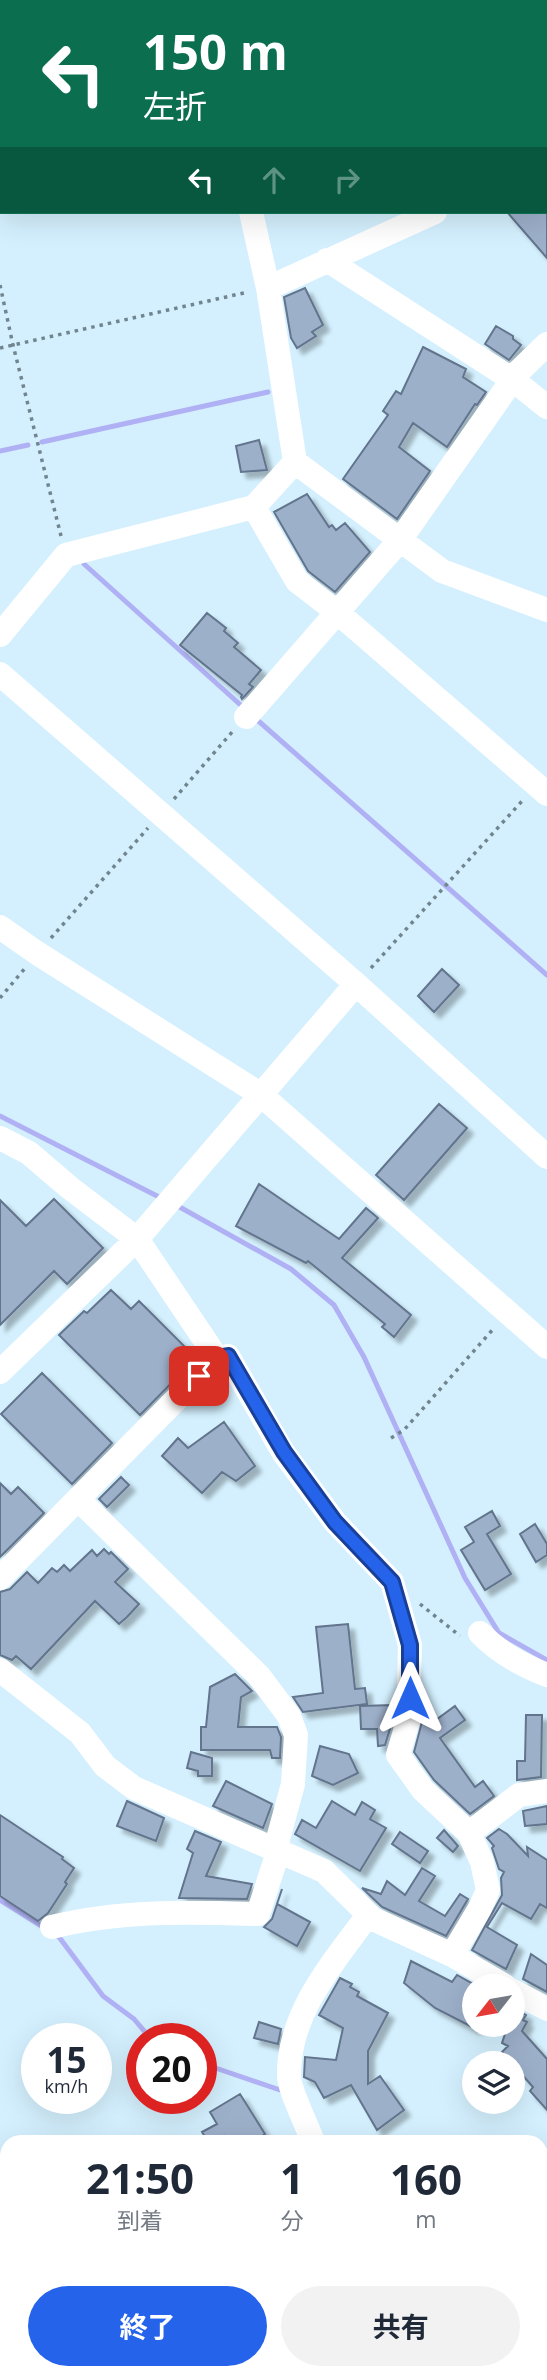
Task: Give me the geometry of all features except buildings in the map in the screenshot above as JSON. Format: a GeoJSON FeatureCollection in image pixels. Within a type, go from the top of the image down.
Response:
{"type":"FeatureCollection","features":[{"type":"Feature","properties":{"kind":"street"},"geometry":{"type":"LineString","coordinates":[[251,214],[268,288],[295,462],[442,571],[547,610]]}},
{"type":"Feature","properties":{"kind":"street"},"geometry":{"type":"LineString","coordinates":[[268,288],[430,214]]}},
{"type":"Feature","properties":{"kind":"street"},"geometry":{"type":"LineString","coordinates":[[327,260],[513,380],[547,407]]}},
{"type":"Feature","properties":{"kind":"street"},"geometry":{"type":"LineString","coordinates":[[249,713],[400,540],[513,380],[547,344]]}},
{"type":"Feature","properties":{"kind":"street"},"geometry":{"type":"LineString","coordinates":[[0,635],[66,555],[254,507],[295,462]]}},
{"type":"Feature","properties":{"kind":"street"},"geometry":{"type":"LineString","coordinates":[[254,507],[297,581],[337,612],[542,789]]}},
{"type":"Feature","properties":{"kind":"street"},"geometry":{"type":"LineString","coordinates":[[0,674],[356,984],[547,1157]]}},
{"type":"Feature","properties":{"kind":"street"},"geometry":{"type":"LineString","coordinates":[[0,927],[260,1094],[547,1347]]}},
{"type":"Feature","properties":{"kind":"street"},"geometry":{"type":"LineString","coordinates":[[0,1372],[136,1240],[356,984]]}},
{"type":"Feature","properties":{"kind":"street"},"geometry":{"type":"LineString","coordinates":[[0,1138],[29,1153],[136,1240],[217,1358]]}},
{"type":"Feature","properties":{"kind":"street"},"geometry":{"type":"LineString","coordinates":[[0,1578],[217,1358],[228,1356],[291,1462],[335,1522],[392,1582],[410,1645],[408,1721],[398,1755],[423,1790],[469,1833],[482,1862],[488,1890],[452,1955]]}},
{"type":"Feature","properties":{"kind":"street"},"geometry":{"type":"LineString","coordinates":[[52,1927],[84,1919],[172,1911],[258,1914],[278,1852],[278,1839],[293,1784],[296,1735],[289,1716],[259,1676],[78,1499]]}},
{"type":"Feature","properties":{"kind":"street"},"geometry":{"type":"LineString","coordinates":[[484,1638],[525,1666],[547,1675]]}},
{"type":"Feature","properties":{"kind":"street"},"geometry":{"type":"LineString","coordinates":[[0,1670],[80,1733],[104,1766],[134,1788],[324,1871],[373,1919],[452,1955],[484,1974]]}},
{"type":"Feature","properties":{"kind":"street"},"geometry":{"type":"LineString","coordinates":[[469,1833],[519,1795],[547,1791]]}},
{"type":"Feature","properties":{"kind":"street"},"geometry":{"type":"LineString","coordinates":[[310,2135],[288,2079],[296,2027],[313,1991],[368,1915]]}},
{"type":"Feature","properties":{"kind":"street"},"geometry":{"type":"LineString","coordinates":[[525,1997],[547,2009]]}},
{"type":"Feature","properties":{"kind":"path"},"geometry":{"type":"LineString","coordinates":[[0,285],[66,555]]}},
{"type":"Feature","properties":{"kind":"path"},"geometry":{"type":"LineString","coordinates":[[0,348],[268,288]]}},
{"type":"Feature","properties":{"kind":"path"},"geometry":{"type":"LineString","coordinates":[[0,998],[249,713]]}},
{"type":"Feature","properties":{"kind":"path"},"geometry":{"type":"LineString","coordinates":[[356,984],[450,882],[542,789]]}},
{"type":"Feature","properties":{"kind":"path"},"geometry":{"type":"LineString","coordinates":[[391,1438],[404,1430],[508,1312]]}},
{"type":"Feature","properties":{"kind":"path"},"geometry":{"type":"LineString","coordinates":[[392,1582],[472,1645],[481,1647],[484,1638]]}},
{"type":"Feature","properties":{"kind":"waterway"},"geometry":{"type":"LineString","coordinates":[[42,442],[268,392]]}},
{"type":"Feature","properties":{"kind":"waterway"},"geometry":{"type":"LineString","coordinates":[[0,451],[28,445]]}},
{"type":"Feature","properties":{"kind":"waterway"},"geometry":{"type":"LineString","coordinates":[[84,564],[245,709]]}},
{"type":"Feature","properties":{"kind":"waterway"},"geometry":{"type":"LineString","coordinates":[[255,718],[547,975]]}},
{"type":"Feature","properties":{"kind":"waterway"},"geometry":{"type":"LineString","coordinates":[[0,1116],[161,1198]]}},
{"type":"Feature","properties":{"kind":"waterway"},"geometry":{"type":"LineString","coordinates":[[176,1205],[291,1269],[334,1305],[364,1357],[465,1578],[499,1633],[547,1660]]}},
{"type":"Feature","properties":{"kind":"waterway"},"geometry":{"type":"LineString","coordinates":[[0,1900],[46,1929]]}},
{"type":"Feature","properties":{"kind":"waterway"},"geometry":{"type":"LineString","coordinates":[[54,1934],[103,1996],[137,2023]]}},
{"type":"Feature","properties":{"kind":"waterway"},"geometry":{"type":"LineString","coordinates":[[217,2068],[283,2091]]}},
{"type":"Feature","properties":{"kind":"route"},"geometry":{"type":"LineString","coordinates":[[199,1376],[217,1358],[228,1356],[284,1452],[335,1522],[392,1582],[410,1645],[410,1698]]}}]}
